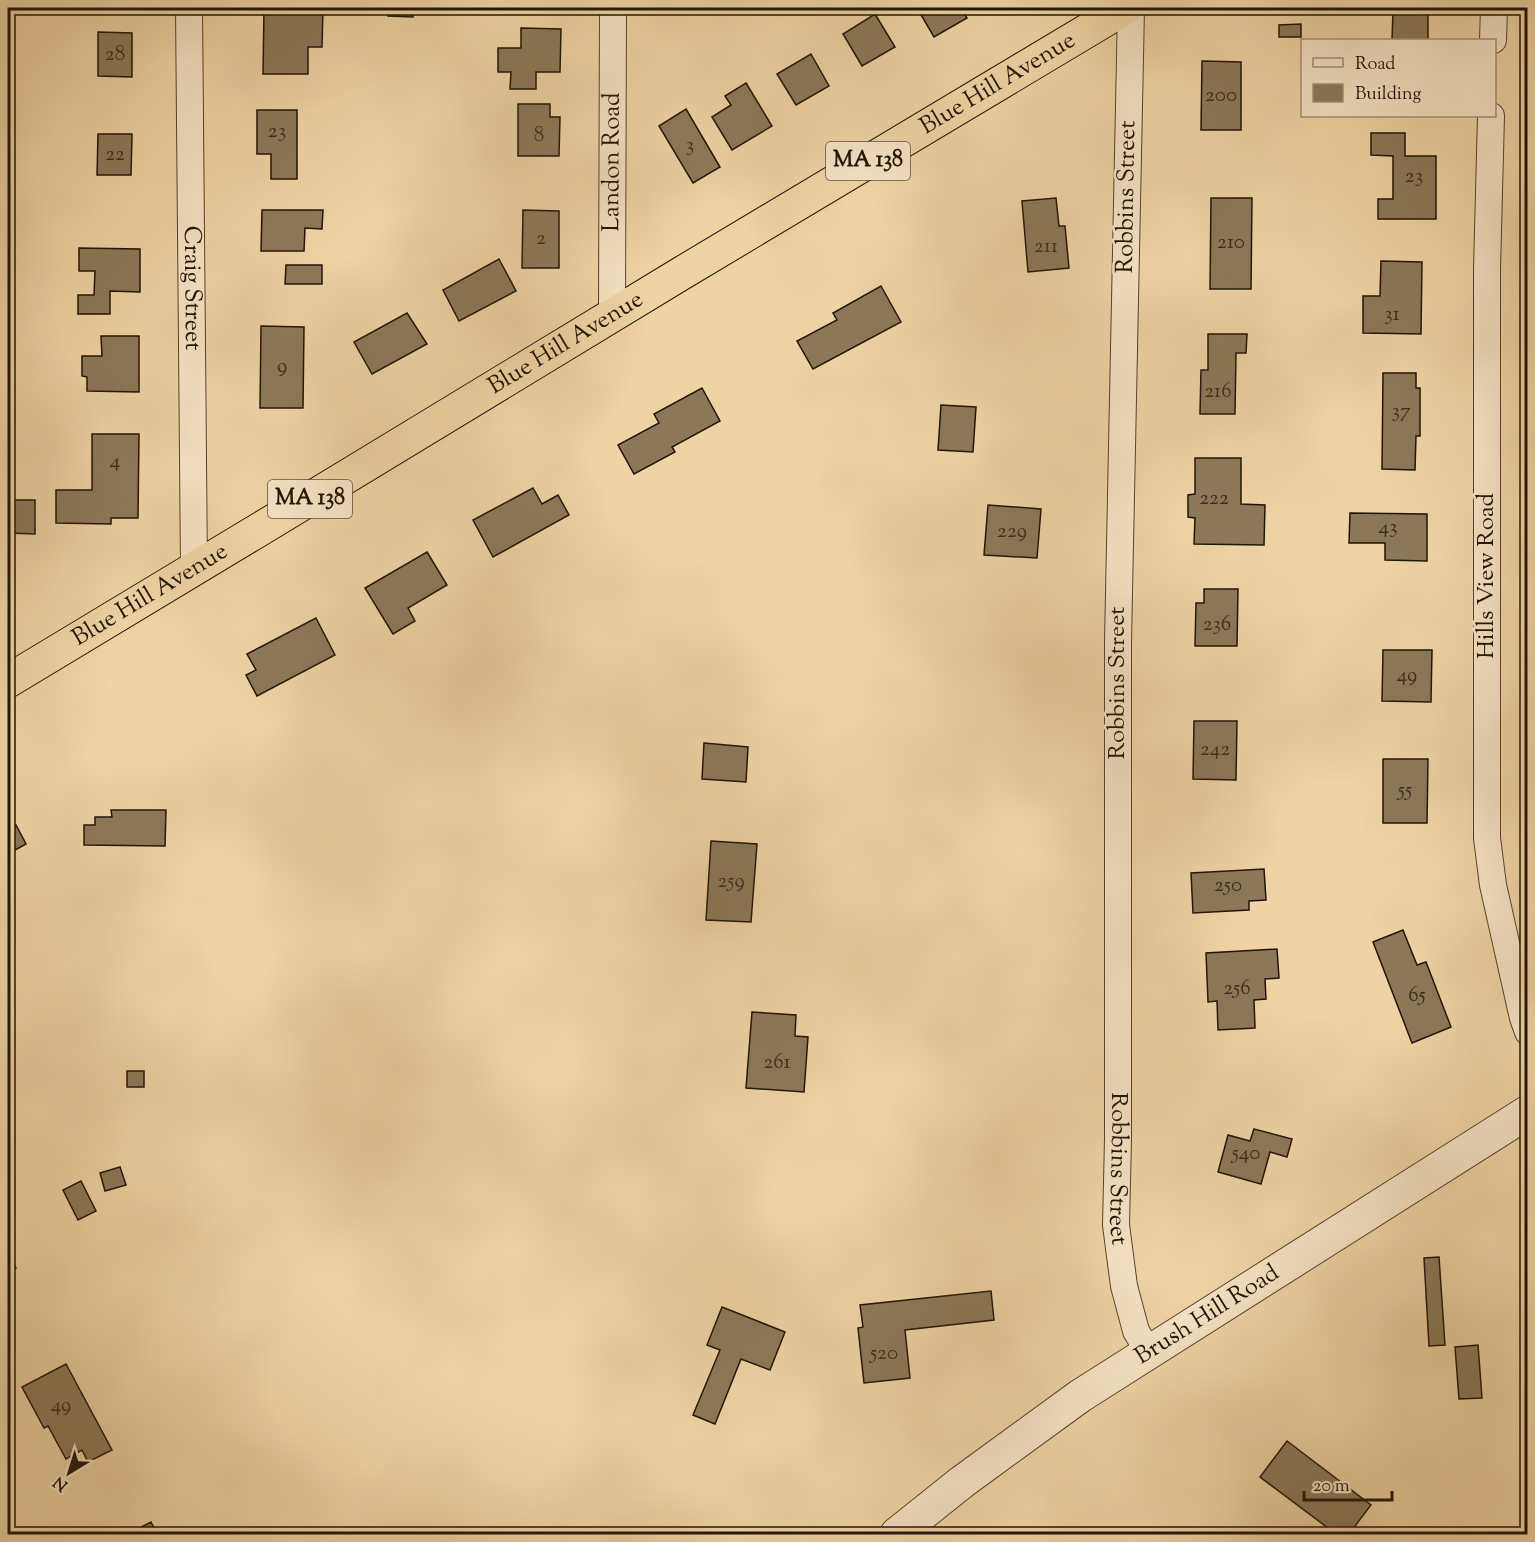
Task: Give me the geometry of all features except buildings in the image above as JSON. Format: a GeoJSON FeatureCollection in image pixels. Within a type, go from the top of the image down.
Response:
{"type":"FeatureCollection","features":[{"type":"Feature","properties":{"kind":"highway","name":"Blue Hill Avenue"},"geometry":{"type":"LineString","coordinates":[[8,681],[702,260],[1125,8]]}},
{"type":"Feature","properties":{"kind":"street","name":"Craig Street"},"geometry":{"type":"LineString","coordinates":[[189,8],[194,570]]}},
{"type":"Feature","properties":{"kind":"street","name":"Landon Road"},"geometry":{"type":"LineString","coordinates":[[612,316],[613,8]]}},
{"type":"Feature","properties":{"kind":"street","name":"Robbins Street"},"geometry":{"type":"LineString","coordinates":[[1131,8],[1118,642],[1116,1225],[1124,1286],[1136,1331],[1149,1353]]}},
{"type":"Feature","properties":{"kind":"street"},"geometry":{"type":"LineString","coordinates":[[1493,39],[1494,8]]}},
{"type":"Feature","properties":{"kind":"street","name":"Hills View Road"},"geometry":{"type":"LineString","coordinates":[[1491,117],[1486,269],[1487,838],[1492,885],[1527,1032]]}},
{"type":"Feature","properties":{"kind":"street","name":"Brush Hill Road"},"geometry":{"type":"LineString","coordinates":[[897,1534],[962,1482],[1080,1396],[1527,1112]]}}]}
